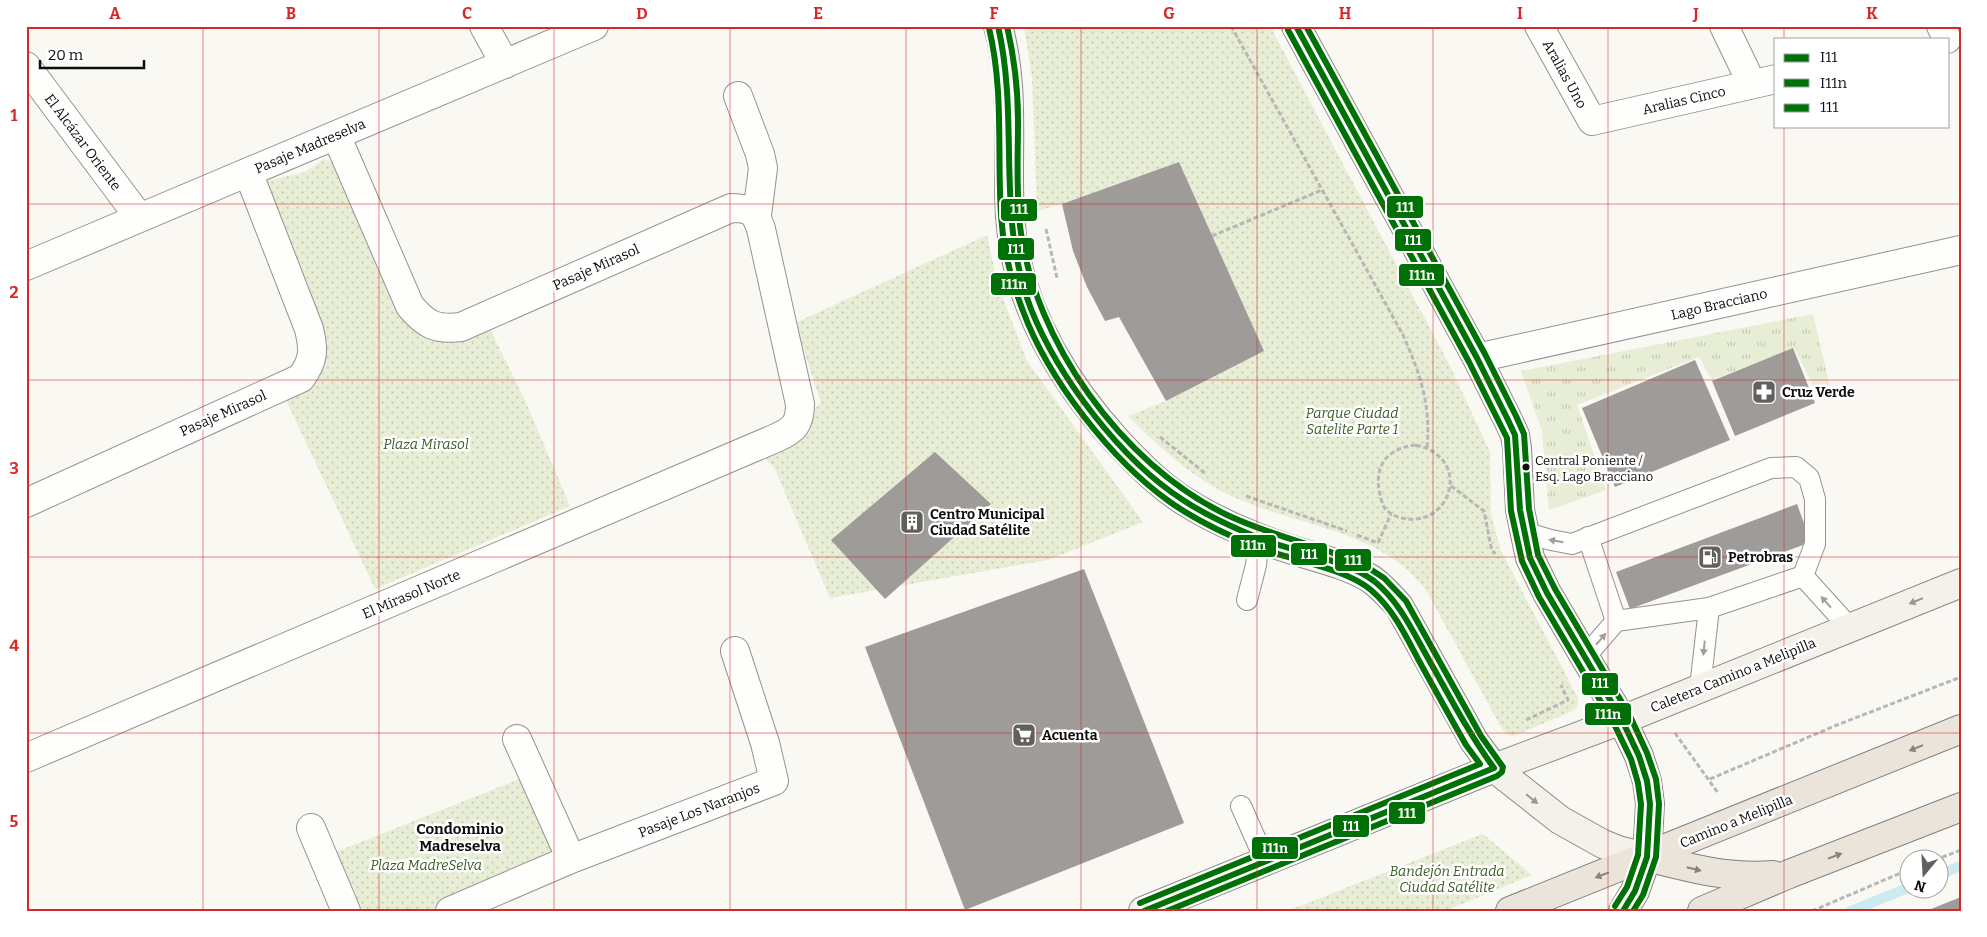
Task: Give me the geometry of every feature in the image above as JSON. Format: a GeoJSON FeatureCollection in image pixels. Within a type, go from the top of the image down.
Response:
{"type":"FeatureCollection","features":[{"type":"Feature","properties":{"kind":"main road","name":"Camino a Melipilla"},"geometry":{"type":"LineString","coordinates":[[1510,911],[1961,729]]}},
{"type":"Feature","properties":{"kind":"main road"},"geometry":{"type":"LineString","coordinates":[[1702,911],[1789,874],[1961,808]]}},
{"type":"Feature","properties":{"kind":"main road"},"geometry":{"type":"LineString","coordinates":[[1623,911],[1635,891],[1647,857],[1728,875],[1758,877],[1789,874]]}},
{"type":"Feature","properties":{"kind":"street"},"geometry":{"type":"LineString","coordinates":[[484,26],[505,64]]}},
{"type":"Feature","properties":{"kind":"street","name":"Pasaje Madreselva"},"geometry":{"type":"LineString","coordinates":[[26,266],[594,26]]}},
{"type":"Feature","properties":{"kind":"street"},"geometry":{"type":"LineString","coordinates":[[998,26],[1008,80],[1010,122],[1009,189],[1015,250],[1024,287],[1037,324],[1053,356],[1072,387],[1095,416],[1145,471],[1165,488],[1213,518],[1259,538],[1353,570],[1385,590],[1399,606],[1474,741],[1494,768],[1560,820],[1603,844],[1618,850],[1647,857],[1650,804],[1647,781],[1622,720],[1547,593],[1530,558],[1520,510],[1519,468],[1514,435],[1477,358],[1296,26]]}},
{"type":"Feature","properties":{"kind":"street","name":"Aralias Uno"},"geometry":{"type":"LineString","coordinates":[[1539,26],[1592,121]]}},
{"type":"Feature","properties":{"kind":"street"},"geometry":{"type":"LineString","coordinates":[[1724,26],[1764,82]]}},
{"type":"Feature","properties":{"kind":"street"},"geometry":{"type":"LineString","coordinates":[[1941,26],[1947,38]]}},
{"type":"Feature","properties":{"kind":"street","name":"El Alcázar Oriente"},"geometry":{"type":"LineString","coordinates":[[26,66],[140,217]]}},
{"type":"Feature","properties":{"kind":"street","name":"Aralias Cinco"},"geometry":{"type":"LineString","coordinates":[[1592,121],[1764,82]]}},
{"type":"Feature","properties":{"kind":"street"},"geometry":{"type":"LineString","coordinates":[[738,96],[760,154],[763,168],[756,215]]}},
{"type":"Feature","properties":{"kind":"street","name":"Pasaje Mirasol"},"geometry":{"type":"LineString","coordinates":[[336,135],[410,306],[420,318],[432,326],[447,329],[461,327],[731,208],[743,208],[756,215]]}},
{"type":"Feature","properties":{"kind":"street","name":"Pasaje Mirasol"},"geometry":{"type":"LineString","coordinates":[[26,503],[301,378],[310,366],[312,342],[309,329],[248,172]]}},
{"type":"Feature","properties":{"kind":"street","name":"El Mirasol Norte"},"geometry":{"type":"LineString","coordinates":[[26,758],[776,438],[795,427],[800,415],[800,404],[756,215]]}},
{"type":"Feature","properties":{"kind":"street","name":"Lago Bracciano"},"geometry":{"type":"LineString","coordinates":[[1477,358],[1961,250]]}},
{"type":"Feature","properties":{"kind":"street","name":"Caletera Camino a Melipilla"},"geometry":{"type":"LineString","coordinates":[[1143,911],[1494,768],[1622,720],[1961,583]]}},
{"type":"Feature","properties":{"kind":"street","name":"Pasaje Los Naranjos"},"geometry":{"type":"LineString","coordinates":[[450,911],[501,900],[572,859],[774,781],[765,743],[734,651]]}},
{"type":"Feature","properties":{"kind":"street"},"geometry":{"type":"LineString","coordinates":[[517,739],[572,859]]}},
{"type":"Feature","properties":{"kind":"street"},"geometry":{"type":"LineString","coordinates":[[310,828],[346,911]]}},
{"type":"Feature","properties":{"kind":"lane"},"geometry":{"type":"LineString","coordinates":[[1524,532],[1572,544],[1771,468],[1796,467],[1809,478],[1815,500],[1815,544],[1803,576]]}},
{"type":"Feature","properties":{"kind":"lane"},"geometry":{"type":"LineString","coordinates":[[1247,600],[1256,565],[1259,538]]}},
{"type":"Feature","properties":{"kind":"lane"},"geometry":{"type":"LineString","coordinates":[[1588,538],[1616,621]]}},
{"type":"Feature","properties":{"kind":"lane"},"geometry":{"type":"LineString","coordinates":[[1585,657],[1616,621],[1709,608],[1803,576]]}},
{"type":"Feature","properties":{"kind":"lane"},"geometry":{"type":"LineString","coordinates":[[1803,576],[1850,628]]}},
{"type":"Feature","properties":{"kind":"lane"},"geometry":{"type":"LineString","coordinates":[[1700,688],[1709,608]]}},
{"type":"Feature","properties":{"kind":"lane"},"geometry":{"type":"LineString","coordinates":[[1241,806],[1265,860]]}},
{"type":"Feature","properties":{"kind":"path"},"geometry":{"type":"LineString","coordinates":[[1231,26],[1402,335],[1417,367],[1424,392],[1429,429],[1427,447]]}},
{"type":"Feature","properties":{"kind":"path"},"geometry":{"type":"LineString","coordinates":[[1212,236],[1322,190]]}},
{"type":"Feature","properties":{"kind":"path"},"geometry":{"type":"LineString","coordinates":[[1045,222],[1059,285]]}},
{"type":"Feature","properties":{"kind":"path"},"geometry":{"type":"LineString","coordinates":[[1155,432],[1212,478]]}},
{"type":"Feature","properties":{"kind":"path"},"geometry":{"type":"LineString","coordinates":[[1416,444],[1427,447],[1446,462],[1450,473],[1451,486],[1447,498],[1440,508],[1429,515],[1417,518],[1404,518],[1391,514],[1383,507],[1377,481],[1384,459],[1393,451],[1404,446],[1416,444]]}},
{"type":"Feature","properties":{"kind":"path"},"geometry":{"type":"LineString","coordinates":[[1451,486],[1484,511],[1491,547],[1495,555]]}},
{"type":"Feature","properties":{"kind":"path"},"geometry":{"type":"LineString","coordinates":[[1241,494],[1378,542],[1391,514]]}},
{"type":"Feature","properties":{"kind":"path"},"geometry":{"type":"LineString","coordinates":[[1710,779],[1838,724],[1961,678]]}},
{"type":"Feature","properties":{"kind":"path"},"geometry":{"type":"LineString","coordinates":[[1524,720],[1568,700],[1561,684]]}},
{"type":"Feature","properties":{"kind":"path"},"geometry":{"type":"LineString","coordinates":[[1812,911],[1900,873]]}},
{"type":"Feature","properties":{"kind":"green space","name":"Parque Ciudad Satelite Parte 1"},"geometry":{"type":"Polygon","coordinates":[[[1024,26],[1270,26],[1449,364],[1490,452],[1491,514],[1501,551],[1577,696],[1578,703],[1575,710],[1514,736],[1508,735],[1502,729],[1427,592],[1410,572],[1390,557],[1367,544],[1343,534],[1267,510],[1227,494],[1196,475],[1167,453],[1128,416],[1166,401],[1264,351],[1179,162],[1062,204],[1037,211],[1032,77],[1024,26]]]}},
{"type":"Feature","properties":{"kind":"green space","name":"Plaza Mirasol"},"geometry":{"type":"Polygon","coordinates":[[[324,159],[335,163],[394,308],[438,336],[489,327],[525,400],[570,506],[375,589],[285,398],[322,350],[308,285],[263,182],[305,172],[324,159]]]}},
{"type":"Feature","properties":{"kind":"green space"},"geometry":{"type":"Polygon","coordinates":[[[987,235],[997,283],[1027,361],[1143,522],[1048,560],[830,598],[774,467],[759,454],[821,403],[795,323],[987,235]]]}},
{"type":"Feature","properties":{"kind":"green space"},"geometry":{"type":"Polygon","coordinates":[[[1813,314],[1832,395],[1820,399],[1794,348],[1712,380],[1699,357],[1577,405],[1606,490],[1549,510],[1542,431],[1521,371],[1813,314]]]}},
{"type":"Feature","properties":{"kind":"green space","name":"Plaza MadreSelva"},"geometry":{"type":"Polygon","coordinates":[[[527,776],[564,857],[434,911],[354,911],[331,854],[527,776]]]}},
{"type":"Feature","properties":{"kind":"green space","name":"Bandejón Entrada Ciudad Satélite"},"geometry":{"type":"Polygon","coordinates":[[[1483,834],[1532,875],[1445,911],[1287,911],[1483,834]]]}},
{"type":"Feature","properties":{"kind":"building"},"geometry":{"type":"Polygon","coordinates":[[[1179,162],[1264,351],[1166,401],[1119,317],[1105,321],[1087,287],[1073,251],[1062,204],[1179,162]]]}},
{"type":"Feature","properties":{"kind":"building","name":"Cruz Verde"},"geometry":{"type":"Polygon","coordinates":[[[1793,348],[1815,403],[1735,436],[1712,381],[1793,348]]]}},
{"type":"Feature","properties":{"kind":"building"},"geometry":{"type":"Polygon","coordinates":[[[1695,360],[1730,440],[1615,487],[1582,408],[1695,360]]]}},
{"type":"Feature","properties":{"kind":"building","name":"Centro Municipal Ciudad Satélite"},"geometry":{"type":"Polygon","coordinates":[[[935,452],[991,504],[885,599],[831,540],[935,452]]]}},
{"type":"Feature","properties":{"kind":"building"},"geometry":{"type":"Polygon","coordinates":[[[1797,504],[1811,542],[1630,609],[1616,572],[1797,504]]]}},
{"type":"Feature","properties":{"kind":"building","name":"Acuenta"},"geometry":{"type":"Polygon","coordinates":[[[1084,569],[1184,823],[965,910],[865,647],[1084,569]]]}},
{"type":"Feature","properties":{"kind":"building"},"geometry":{"type":"Polygon","coordinates":[[[1961,897],[1961,911],[1926,911],[1961,897]]]}},
{"type":"Feature","properties":{"kind":"waterway"},"geometry":{"type":"LineString","coordinates":[[1950,870],[1961,866]]}},
{"type":"Feature","properties":{"kind":"waterway"},"geometry":{"type":"LineString","coordinates":[[1851,911],[1900,891]]}},
{"type":"Feature","properties":{"kind":"transit line","name":"I11"},"geometry":{"type":"LineString","coordinates":[[998,26],[1007,97],[1014,239],[1020,274],[1031,309],[1043,335],[1057,362],[1075,389],[1094,415],[1137,463],[1183,500],[1221,521],[1261,539],[1349,567],[1374,581],[1383,589],[1399,608],[1468,729],[1494,768],[1144,911]]}},
{"type":"Feature","properties":{"kind":"transit line","name":"111"},"geometry":{"type":"LineString","coordinates":[[1007,26],[1014,61],[1017,96],[1020,226],[1029,269],[1043,312],[1064,354],[1089,394],[1118,431],[1151,464],[1187,492],[1242,522],[1347,558],[1364,565],[1384,578],[1406,601],[1481,736],[1503,767],[1502,772],[1497,776],[1167,911]]}},
{"type":"Feature","properties":{"kind":"transit line","name":"I11"},"geometry":{"type":"LineString","coordinates":[[1296,26],[1477,358],[1508,420],[1515,435],[1520,510],[1530,558],[1547,593],[1622,720],[1639,756],[1647,781],[1650,804],[1647,857],[1635,891],[1623,911]]}},
{"type":"Feature","properties":{"kind":"transit line","name":"111"},"geometry":{"type":"LineString","coordinates":[[1306,26],[1485,354],[1516,416],[1524,434],[1529,509],[1538,555],[1555,589],[1630,716],[1647,753],[1656,779],[1659,804],[1656,857],[1643,895],[1633,911]]}},
{"type":"Feature","properties":{"kind":"transit line","name":"I11n"},"geometry":{"type":"LineString","coordinates":[[989,28],[997,75],[1002,227],[1011,276],[1034,337],[1048,364],[1065,390],[1104,441],[1126,464],[1148,485],[1180,509],[1212,527],[1270,552],[1347,576],[1360,582],[1379,597],[1398,622],[1466,745],[1480,764],[1140,903]]}},
{"type":"Feature","properties":{"kind":"transit line","name":"I11n"},"geometry":{"type":"LineString","coordinates":[[1288,30],[1469,362],[1507,438],[1511,511],[1522,561],[1539,597],[1614,724],[1631,759],[1638,783],[1641,804],[1638,855],[1627,887],[1615,906]]}},
{"type":"Feature","properties":{"kind":"place","name":"Cruz Verde"},"geometry":{"type":"Point","coordinates":[1764,392]}},
{"type":"Feature","properties":{"kind":"place","name":"Central Poniente / Esq. Lago Bracciano"},"geometry":{"type":"Point","coordinates":[1526,467]}},
{"type":"Feature","properties":{"kind":"place","name":"Centro Municipal Ciudad Satélite"},"geometry":{"type":"Point","coordinates":[912,522]}},
{"type":"Feature","properties":{"kind":"place","name":"Petrobras"},"geometry":{"type":"Point","coordinates":[1710,557]}},
{"type":"Feature","properties":{"kind":"place","name":"Acuenta"},"geometry":{"type":"Point","coordinates":[1024,735]}},
{"type":"Feature","properties":{"kind":"district","name":"Condominio Madreselva"},"geometry":{"type":"Point","coordinates":[460,838]}}]}
